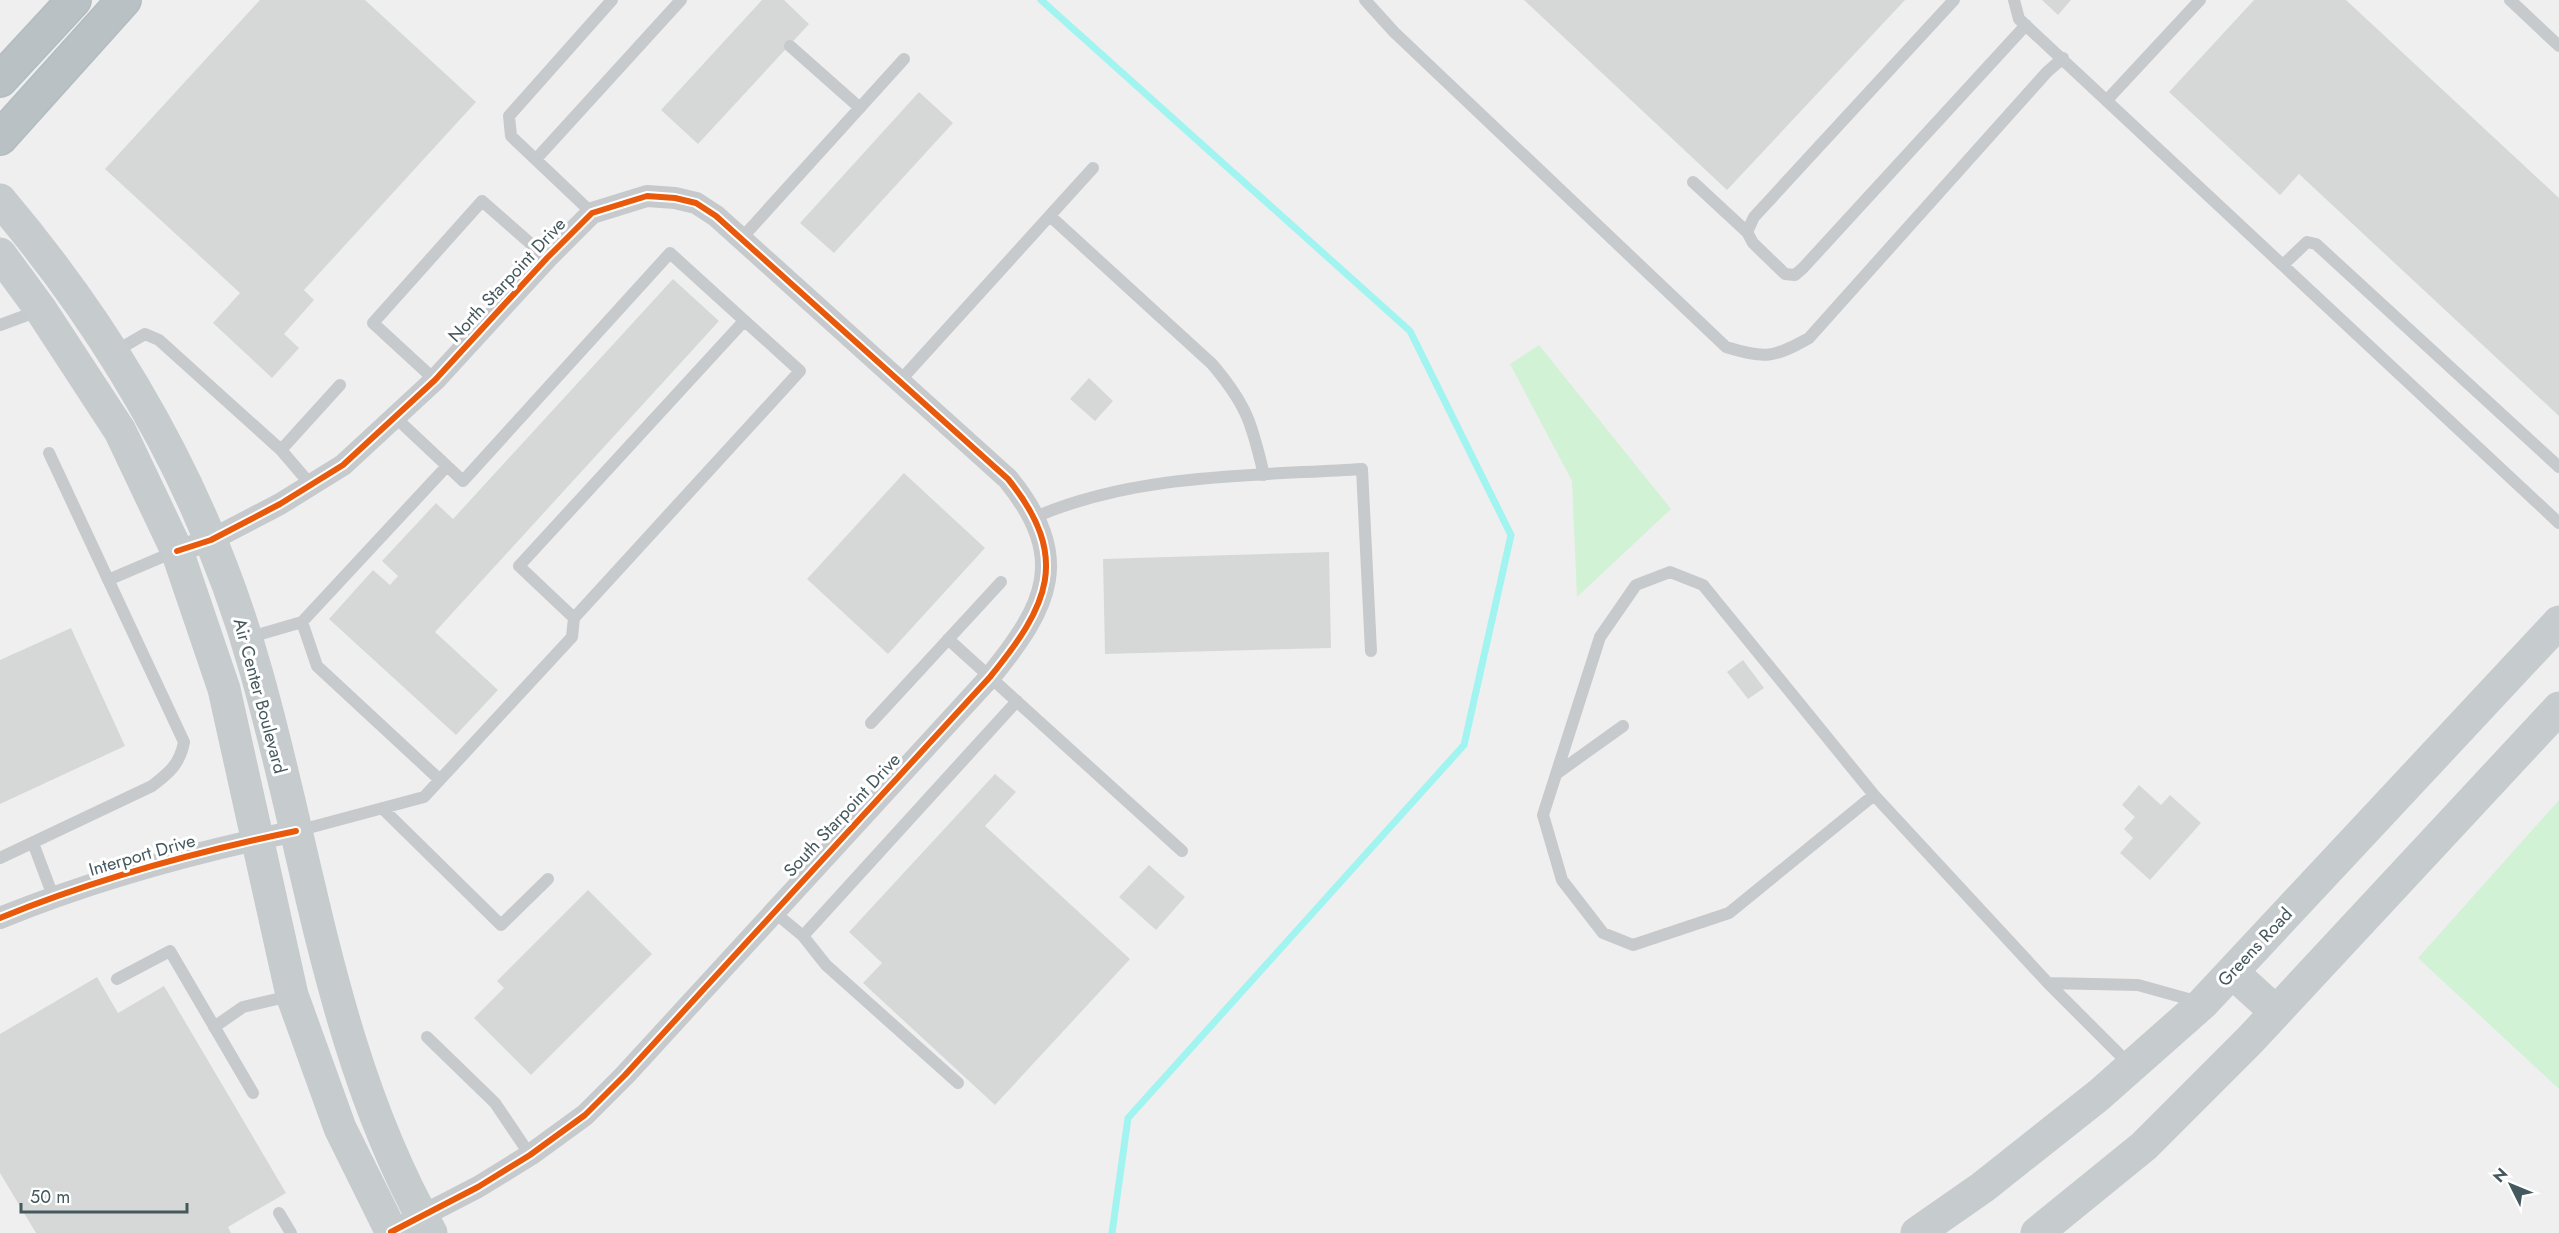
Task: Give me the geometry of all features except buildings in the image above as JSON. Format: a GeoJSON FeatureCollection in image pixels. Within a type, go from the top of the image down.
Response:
{"type":"FeatureCollection","features":[{"type":"Feature","properties":{"kind":"highway"},"geometry":{"type":"LineString","coordinates":[[0,80],[74,0]]}},
{"type":"Feature","properties":{"kind":"highway"},"geometry":{"type":"LineString","coordinates":[[0,138],[124,0]]}},
{"type":"Feature","properties":{"kind":"street","name":"North Starpoint Drive"},"geometry":{"type":"LineString","coordinates":[[177,551],[211,540],[343,465],[435,380],[547,258],[592,213],[647,196],[675,198],[696,203],[716,216],[861,349]]}},
{"type":"Feature","properties":{"kind":"street","name":"Air Center Boulevard"},"geometry":{"type":"LineString","coordinates":[[0,200],[39,246],[114,352],[173,458],[211,540],[246,638],[328,966],[355,1062],[381,1132],[427,1225]]}},
{"type":"Feature","properties":{"kind":"street","name":"Air Center Boulevard"},"geometry":{"type":"LineString","coordinates":[[0,255],[41,310],[120,431],[177,551],[224,689],[292,995],[340,1128],[391,1233]]}},
{"type":"Feature","properties":{"kind":"street","name":"South Starpoint Drive"},"geometry":{"type":"LineString","coordinates":[[391,1233],[427,1225],[478,1187],[530,1155],[585,1115],[990,676],[1031,621],[1041,596],[1046,574],[1045,544],[1035,517],[1008,479],[861,349]]}},
{"type":"Feature","properties":{"kind":"street","name":"Greens Road"},"geometry":{"type":"LineString","coordinates":[[1917,1233],[1983,1187],[2132,1066],[2203,1003],[2559,622]]}},
{"type":"Feature","properties":{"kind":"street"},"geometry":{"type":"LineString","coordinates":[[2037,1233],[2144,1146],[2276,1012],[2559,708]]}},
{"type":"Feature","properties":{"kind":"street","name":"Interport Drive"},"geometry":{"type":"LineString","coordinates":[[0,918],[53,896],[123,874],[296,831]]}},
{"type":"Feature","properties":{"kind":"street"},"geometry":{"type":"LineString","coordinates":[[2232,972],[2276,1012]]}},
{"type":"Feature","properties":{"kind":"lane"},"geometry":{"type":"LineString","coordinates":[[592,213],[537,158],[511,136],[509,116],[612,0]]}},
{"type":"Feature","properties":{"kind":"lane"},"geometry":{"type":"LineString","coordinates":[[537,158],[681,0]]}},
{"type":"Feature","properties":{"kind":"lane"},"geometry":{"type":"LineString","coordinates":[[1365,0],[1394,32],[1726,347],[1755,356],[1781,354],[1809,338],[2047,72],[2063,58]]}},
{"type":"Feature","properties":{"kind":"lane"},"geometry":{"type":"LineString","coordinates":[[1747,232],[1754,217],[1954,0]]}},
{"type":"Feature","properties":{"kind":"lane"},"geometry":{"type":"LineString","coordinates":[[2014,0],[2019,19],[2557,518]]}},
{"type":"Feature","properties":{"kind":"lane"},"geometry":{"type":"LineString","coordinates":[[2107,99],[2200,0]]}},
{"type":"Feature","properties":{"kind":"lane"},"geometry":{"type":"LineString","coordinates":[[2510,0],[2559,46]]}},
{"type":"Feature","properties":{"kind":"lane"},"geometry":{"type":"LineString","coordinates":[[1693,182],[1747,232],[1753,243],[1785,274],[1796,275],[2026,25]]}},
{"type":"Feature","properties":{"kind":"lane"},"geometry":{"type":"LineString","coordinates":[[790,46],[860,108]]}},
{"type":"Feature","properties":{"kind":"lane"},"geometry":{"type":"LineString","coordinates":[[741,239],[904,59]]}},
{"type":"Feature","properties":{"kind":"lane"},"geometry":{"type":"LineString","coordinates":[[899,382],[1093,168]]}},
{"type":"Feature","properties":{"kind":"lane"},"geometry":{"type":"LineString","coordinates":[[435,380],[373,323],[482,201],[547,258]]}},
{"type":"Feature","properties":{"kind":"lane"},"geometry":{"type":"LineString","coordinates":[[1050,216],[1212,364],[1231,387],[1251,421],[1264,476]]}},
{"type":"Feature","properties":{"kind":"lane"},"geometry":{"type":"LineString","coordinates":[[2283,265],[2307,242],[2316,244],[2559,467]]}},
{"type":"Feature","properties":{"kind":"lane"},"geometry":{"type":"LineString","coordinates":[[296,831],[424,797],[572,637],[574,618],[800,371],[670,253],[463,481],[396,418]]}},
{"type":"Feature","properties":{"kind":"lane"},"geometry":{"type":"LineString","coordinates":[[0,326],[41,310]]}},
{"type":"Feature","properties":{"kind":"lane"},"geometry":{"type":"LineString","coordinates":[[574,618],[519,566],[744,321]]}},
{"type":"Feature","properties":{"kind":"lane"},"geometry":{"type":"LineString","coordinates":[[114,352],[145,334],[159,340],[281,450],[311,485]]}},
{"type":"Feature","properties":{"kind":"lane"},"geometry":{"type":"LineString","coordinates":[[281,450],[340,385]]}},
{"type":"Feature","properties":{"kind":"lane"},"geometry":{"type":"LineString","coordinates":[[0,858],[152,786],[173,769],[182,756],[184,742],[49,453]]}},
{"type":"Feature","properties":{"kind":"lane"},"geometry":{"type":"LineString","coordinates":[[246,638],[302,622],[447,466]]}},
{"type":"Feature","properties":{"kind":"lane"},"geometry":{"type":"LineString","coordinates":[[1035,517],[1063,505],[1128,488],[1184,481],[1362,469],[1371,651]]}},
{"type":"Feature","properties":{"kind":"lane"},"geometry":{"type":"LineString","coordinates":[[108,580],[177,551]]}},
{"type":"Feature","properties":{"kind":"lane"},"geometry":{"type":"LineString","coordinates":[[1874,795],[1729,913],[1633,945],[1603,933],[1562,880],[1543,815],[1600,637],[1636,585],[1670,572],[1703,585],[1874,795],[2048,983],[2132,1066]]}},
{"type":"Feature","properties":{"kind":"lane"},"geometry":{"type":"LineString","coordinates":[[871,723],[1001,582]]}},
{"type":"Feature","properties":{"kind":"lane"},"geometry":{"type":"LineString","coordinates":[[302,622],[317,666],[440,780]]}},
{"type":"Feature","properties":{"kind":"lane"},"geometry":{"type":"LineString","coordinates":[[948,639],[1182,851]]}},
{"type":"Feature","properties":{"kind":"lane"},"geometry":{"type":"LineString","coordinates":[[803,936],[1017,701]]}},
{"type":"Feature","properties":{"kind":"lane"},"geometry":{"type":"LineString","coordinates":[[1556,774],[1623,726]]}},
{"type":"Feature","properties":{"kind":"lane"},"geometry":{"type":"LineString","coordinates":[[382,808],[501,924],[548,879]]}},
{"type":"Feature","properties":{"kind":"lane"},"geometry":{"type":"LineString","coordinates":[[33,843],[53,896]]}},
{"type":"Feature","properties":{"kind":"lane"},"geometry":{"type":"LineString","coordinates":[[774,912],[803,936],[826,965],[958,1083]]}},
{"type":"Feature","properties":{"kind":"lane"},"geometry":{"type":"LineString","coordinates":[[117,979],[170,951],[253,1093]]}},
{"type":"Feature","properties":{"kind":"lane"},"geometry":{"type":"LineString","coordinates":[[2048,983],[2138,985],[2203,1003]]}},
{"type":"Feature","properties":{"kind":"lane"},"geometry":{"type":"LineString","coordinates":[[214,1027],[243,1007],[292,995]]}},
{"type":"Feature","properties":{"kind":"lane"},"geometry":{"type":"LineString","coordinates":[[427,1037],[495,1103],[530,1155]]}},
{"type":"Feature","properties":{"kind":"lane"},"geometry":{"type":"LineString","coordinates":[[279,1213],[291,1233]]}},
{"type":"Feature","properties":{"kind":"green space"},"geometry":{"type":"Polygon","coordinates":[[[1539,345],[1671,509],[1577,597],[1572,481],[1510,364],[1539,345]]]}},
{"type":"Feature","properties":{"kind":"green space"},"geometry":{"type":"Polygon","coordinates":[[[2559,800],[2559,1089],[2418,958],[2559,800]]]}},
{"type":"Feature","properties":{"kind":"waterway"},"geometry":{"type":"LineString","coordinates":[[1041,0],[1410,331],[1511,535],[1464,745],[1128,1118],[1112,1233]]}},
{"type":"Feature","properties":{"kind":"cycle path"},"geometry":{"type":"LineString","coordinates":[[177,551],[211,540],[280,504],[343,465],[435,380],[547,258],[592,213],[647,196],[675,198],[696,203],[716,216],[1008,479],[1028,507],[1040,533],[1046,558],[1045,581],[1038,604],[1010,651],[990,677],[625,1075],[585,1115],[530,1155],[478,1187],[391,1232]]}},
{"type":"Feature","properties":{"kind":"cycle path"},"geometry":{"type":"LineString","coordinates":[[0,918],[72,891],[146,868],[296,831]]}}]}
